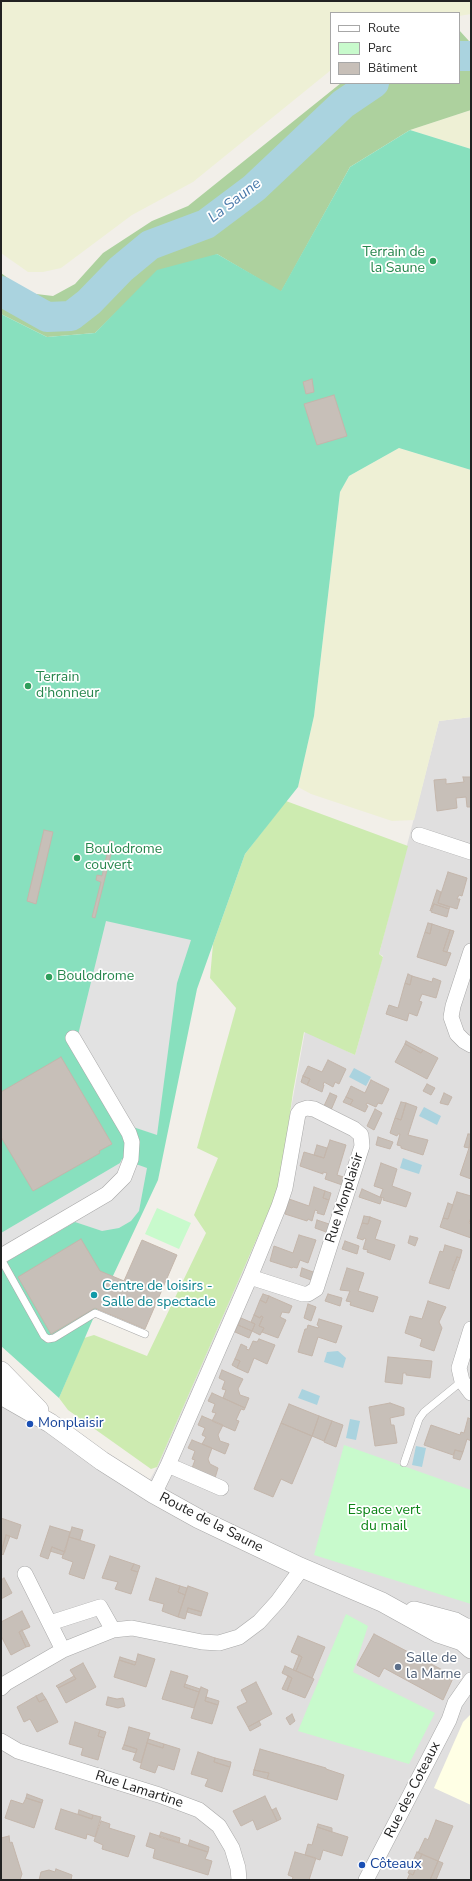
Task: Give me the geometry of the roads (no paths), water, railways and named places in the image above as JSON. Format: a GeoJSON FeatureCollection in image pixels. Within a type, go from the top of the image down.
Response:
{"type":"FeatureCollection","features":[{"type":"Feature","properties":{"kind":"street"},"geometry":{"type":"LineString","coordinates":[[419,835],[470,849]]}},
{"type":"Feature","properties":{"kind":"street"},"geometry":{"type":"LineString","coordinates":[[471,951],[453,1006],[451,1017],[457,1034],[471,1045]]}},
{"type":"Feature","properties":{"kind":"street"},"geometry":{"type":"LineString","coordinates":[[1,1258],[107,1194],[124,1177],[131,1159],[132,1142],[129,1133],[73,1038]]}},
{"type":"Feature","properties":{"kind":"street","name":"Rue Monplaisir"},"geometry":{"type":"LineString","coordinates":[[154,1494],[250,1277],[285,1188],[298,1114],[307,1108],[314,1109],[354,1129],[361,1135],[362,1146],[316,1289],[313,1292],[303,1294],[250,1277]]}},
{"type":"Feature","properties":{"kind":"street"},"geometry":{"type":"LineString","coordinates":[[467,1387],[460,1374],[460,1362],[471,1329]]}},
{"type":"Feature","properties":{"kind":"street","name":"Route de la Saune"},"geometry":{"type":"LineString","coordinates":[[1,1371],[15,1384],[50,1423]]}},
{"type":"Feature","properties":{"kind":"street","name":"Route de la Saune"},"geometry":{"type":"LineString","coordinates":[[1,1395],[50,1423],[102,1461],[154,1494],[200,1519],[300,1567],[382,1602],[438,1633],[462,1641],[471,1649]]}},
{"type":"Feature","properties":{"kind":"street"},"geometry":{"type":"LineString","coordinates":[[168,1465],[221,1488]]}},
{"type":"Feature","properties":{"kind":"street"},"geometry":{"type":"LineString","coordinates":[[1,1688],[6,1683],[63,1650],[113,1630],[132,1628],[202,1642],[219,1643],[239,1637],[259,1622],[278,1601],[297,1575],[300,1567]]}},
{"type":"Feature","properties":{"kind":"street"},"geometry":{"type":"LineString","coordinates":[[25,1574],[63,1650]]}},
{"type":"Feature","properties":{"kind":"street","name":"Route de la Saune"},"geometry":{"type":"LineString","coordinates":[[382,1602],[455,1622],[466,1628],[471,1628]]}},
{"type":"Feature","properties":{"kind":"street"},"geometry":{"type":"LineString","coordinates":[[50,1624],[100,1607],[113,1630]]}},
{"type":"Feature","properties":{"kind":"street","name":"Rue des Coteaux"},"geometry":{"type":"LineString","coordinates":[[366,1880],[450,1720],[455,1704],[471,1680]]}},
{"type":"Feature","properties":{"kind":"street","name":"Rue des Coteaux"},"geometry":{"type":"LineString","coordinates":[[450,1720],[461,1711],[471,1699]]}},
{"type":"Feature","properties":{"kind":"street","name":"Rue Lamartine"},"geometry":{"type":"LineString","coordinates":[[1,1741],[18,1750],[159,1795],[199,1810],[219,1826],[232,1848],[238,1868],[239,1880]]}},
{"type":"Feature","properties":{"kind":"lane"},"geometry":{"type":"LineString","coordinates":[[1,1258],[44,1336],[48,1339],[54,1338],[95,1313],[145,1334]]}},
{"type":"Feature","properties":{"kind":"lane"},"geometry":{"type":"LineString","coordinates":[[404,1463],[419,1419],[424,1412],[467,1387]]}},
{"type":"Feature","properties":{"kind":"water"},"geometry":{"type":"Polygon","coordinates":[[[354,1068],[371,1077],[366,1086],[349,1077],[354,1068]]]}},
{"type":"Feature","properties":{"kind":"water"},"geometry":{"type":"Polygon","coordinates":[[[424,1107],[441,1116],[437,1125],[419,1116],[424,1107]]]}},
{"type":"Feature","properties":{"kind":"water"},"geometry":{"type":"Polygon","coordinates":[[[403,1158],[422,1165],[419,1174],[400,1168],[403,1158]]]}},
{"type":"Feature","properties":{"kind":"water"},"geometry":{"type":"Polygon","coordinates":[[[338,1351],[346,1358],[343,1368],[324,1362],[327,1352],[338,1351]]]}},
{"type":"Feature","properties":{"kind":"water"},"geometry":{"type":"Polygon","coordinates":[[[302,1389],[320,1396],[317,1405],[298,1398],[302,1389]]]}},
{"type":"Feature","properties":{"kind":"water"},"geometry":{"type":"Polygon","coordinates":[[[350,1419],[360,1421],[356,1440],[346,1438],[350,1419]]]}},
{"type":"Feature","properties":{"kind":"water"},"geometry":{"type":"Polygon","coordinates":[[[416,1446],[426,1448],[422,1467],[412,1465],[416,1446]]]}},
{"type":"Feature","properties":{"kind":"waterway","name":"La Saune"},"geometry":{"type":"LineString","coordinates":[[460,56],[471,56]]}},
{"type":"Feature","properties":{"kind":"waterway","name":"La Saune"},"geometry":{"type":"LineString","coordinates":[[1,291],[47,317],[71,316],[89,302],[121,269],[150,245],[206,224],[254,188],[343,104],[373,84]]}},
{"type":"Feature","properties":{"kind":"place","name":"Terrain de la Saune"},"geometry":{"type":"Point","coordinates":[433,261]}},
{"type":"Feature","properties":{"kind":"place","name":"Terrain d'honneur"},"geometry":{"type":"Point","coordinates":[28,686]}},
{"type":"Feature","properties":{"kind":"place","name":"Boulodrome couvert"},"geometry":{"type":"Point","coordinates":[77,858]}},
{"type":"Feature","properties":{"kind":"place","name":"Boulodrome"},"geometry":{"type":"Point","coordinates":[49,977]}},
{"type":"Feature","properties":{"kind":"place","name":"Centre de loisirs - Salle de spectacle"},"geometry":{"type":"Point","coordinates":[94,1295]}},
{"type":"Feature","properties":{"kind":"place","name":"Monplaisir"},"geometry":{"type":"Point","coordinates":[30,1424]}},
{"type":"Feature","properties":{"kind":"place","name":"Salle de la Marne"},"geometry":{"type":"Point","coordinates":[398,1667]}},
{"type":"Feature","properties":{"kind":"place","name":"Côteaux"},"geometry":{"type":"Point","coordinates":[362,1865]}},
{"type":"Feature","properties":{"kind":"park label","name":"Espace vert du mail"},"geometry":{"type":"Point","coordinates":[384,1520]}}]}
